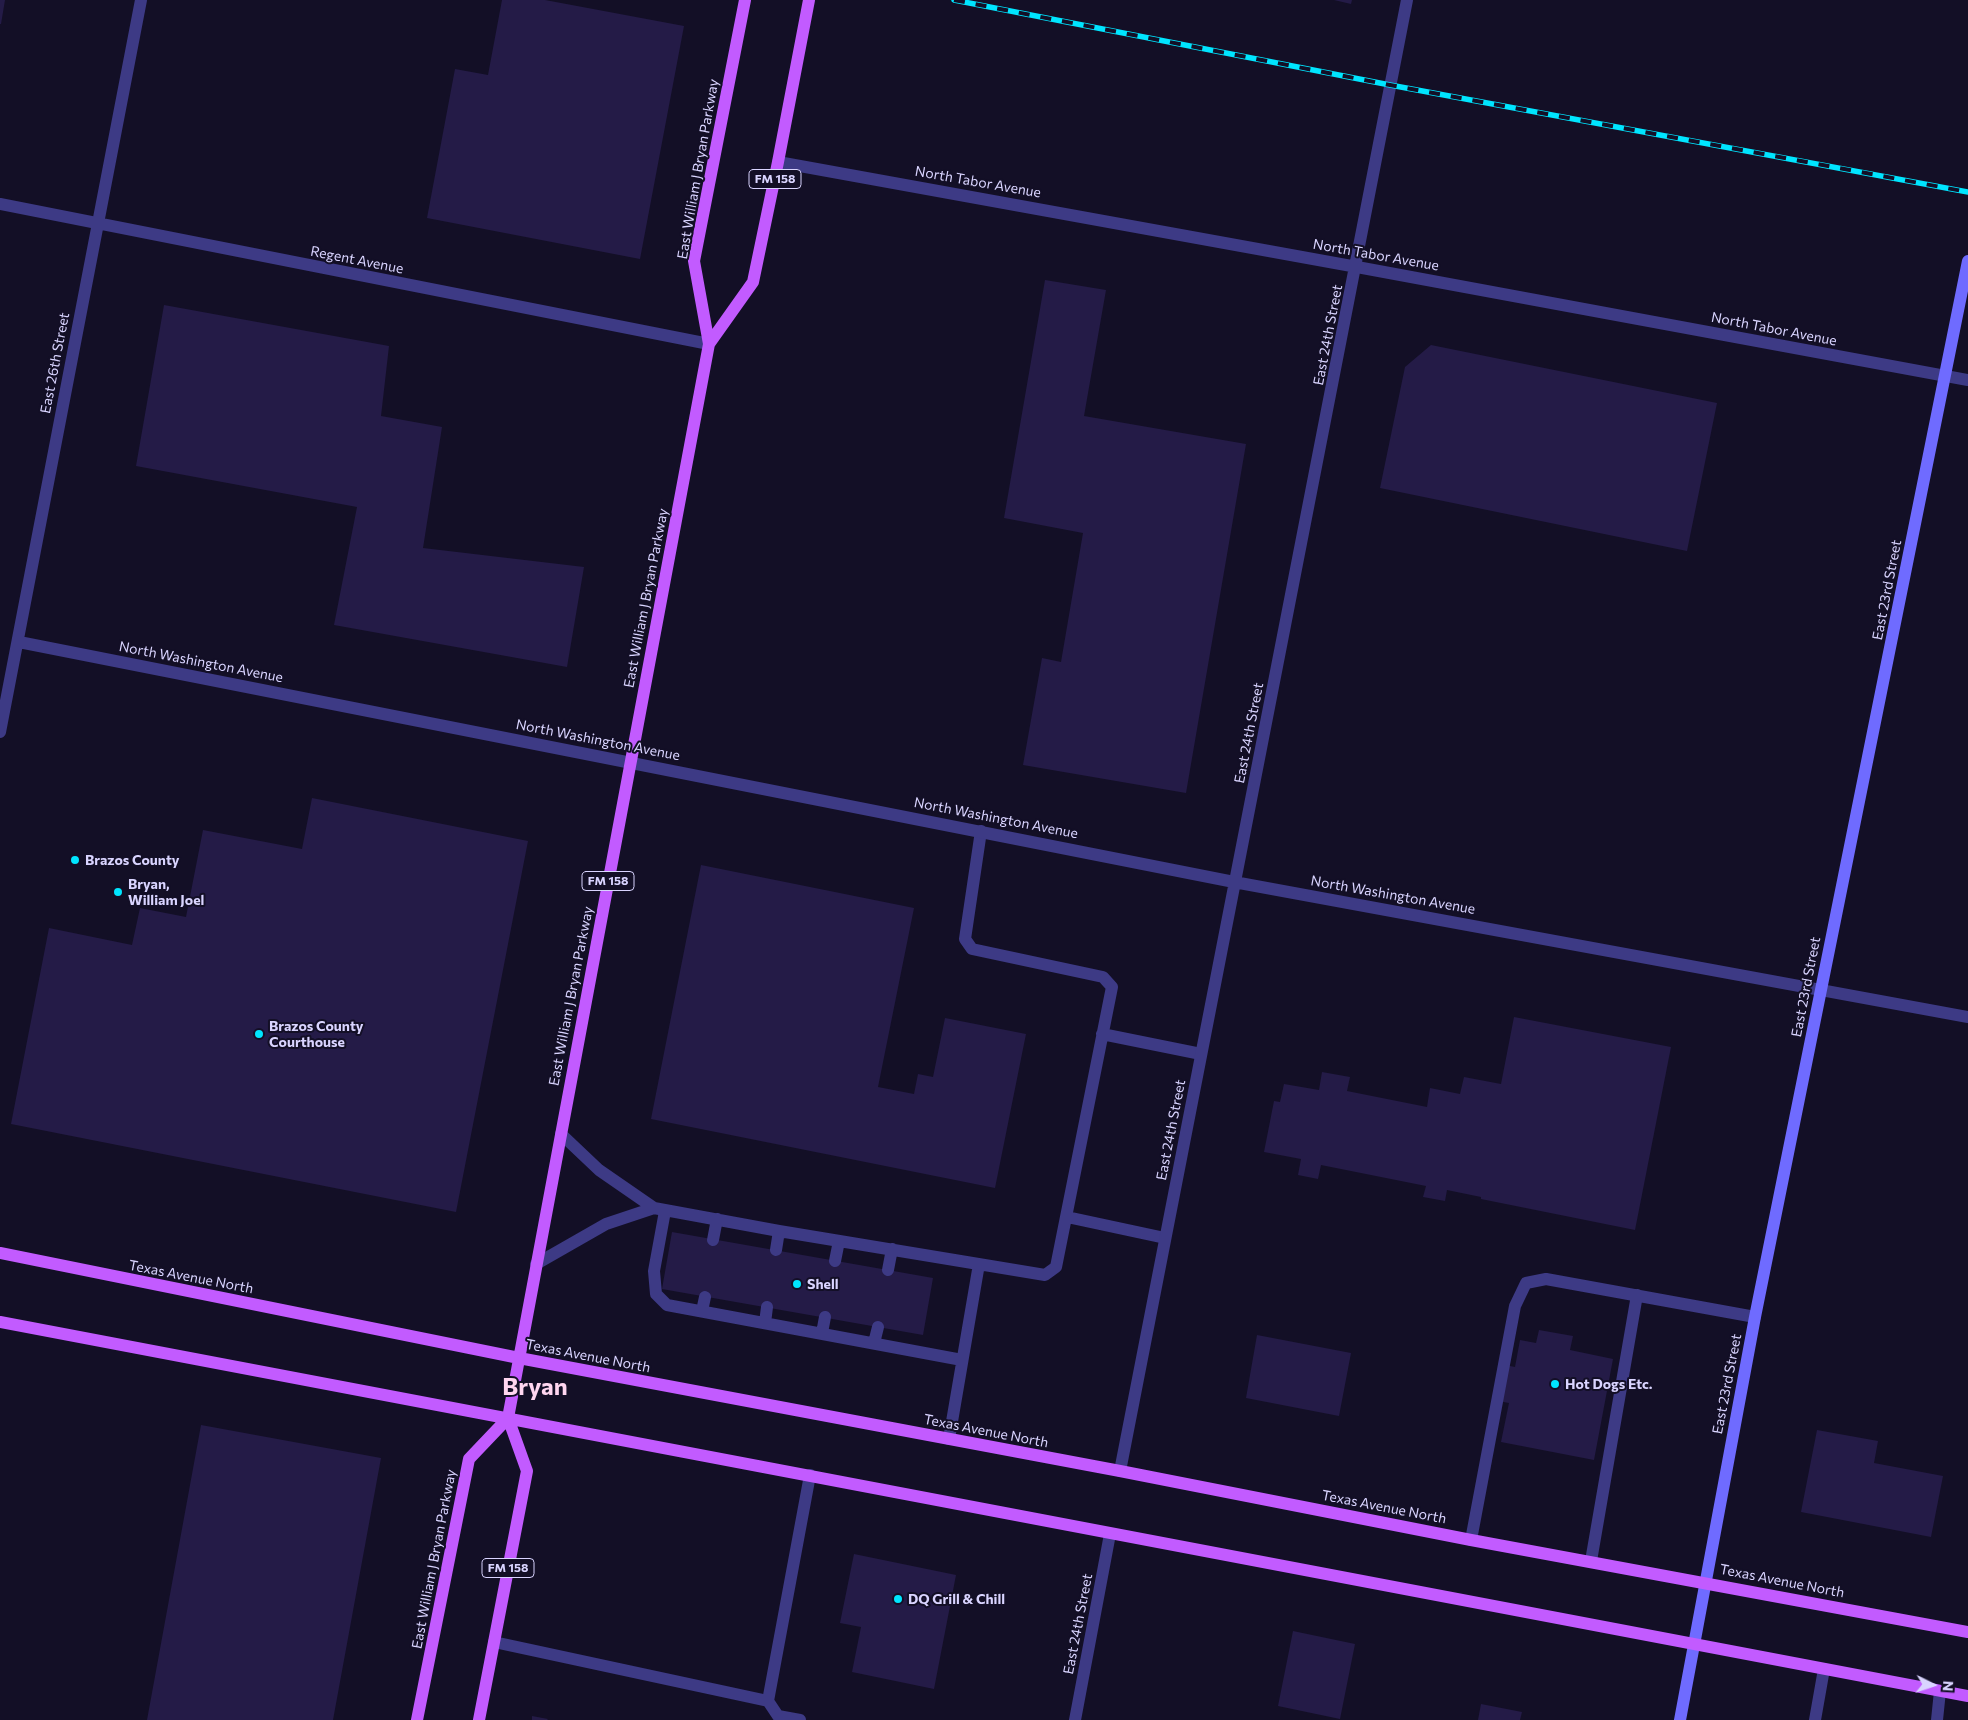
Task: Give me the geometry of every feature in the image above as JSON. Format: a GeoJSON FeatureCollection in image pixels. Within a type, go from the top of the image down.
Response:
{"type":"FeatureCollection","features":[{"type":"Feature","properties":{"kind":"main road","name":"East William J Bryan Parkway"},"geometry":{"type":"LineString","coordinates":[[479,1720],[527,1471],[508,1418],[709,344],[694,261],[745,0]]}},
{"type":"Feature","properties":{"kind":"main road","name":"East William J Bryan Parkway"},"geometry":{"type":"LineString","coordinates":[[709,344],[753,282],[809,0]]}},
{"type":"Feature","properties":{"kind":"main road","name":"Texas Avenue North"},"geometry":{"type":"LineString","coordinates":[[0,1253],[518,1358],[1120,1471],[1471,1540],[1968,1632]]}},
{"type":"Feature","properties":{"kind":"main road"},"geometry":{"type":"LineString","coordinates":[[0,1322],[1968,1696]]}},
{"type":"Feature","properties":{"kind":"main road","name":"East William J Bryan Parkway"},"geometry":{"type":"LineString","coordinates":[[418,1720],[469,1459],[508,1418]]}},
{"type":"Feature","properties":{"kind":"street","name":"East 26th Street"},"geometry":{"type":"LineString","coordinates":[[0,732],[19,642],[141,0]]}},
{"type":"Feature","properties":{"kind":"street","name":"East 24th Street"},"geometry":{"type":"LineString","coordinates":[[1120,1471],[1234,882],[1357,267],[1407,0]]}},
{"type":"Feature","properties":{"kind":"street","name":"North Tabor Avenue"},"geometry":{"type":"LineString","coordinates":[[778,162],[1968,380]]}},
{"type":"Feature","properties":{"kind":"street","name":"Regent Avenue"},"geometry":{"type":"LineString","coordinates":[[0,204],[709,344]]}},
{"type":"Feature","properties":{"kind":"street","name":"East 23rd Street"},"geometry":{"type":"LineString","coordinates":[[1680,1720],[1704,1582],[1755,1317],[1968,261]]}},
{"type":"Feature","properties":{"kind":"street","name":"North Washington Avenue"},"geometry":{"type":"LineString","coordinates":[[19,642],[1234,882],[1968,1017]]}},
{"type":"Feature","properties":{"kind":"street"},"geometry":{"type":"LineString","coordinates":[[561,1134],[599,1170],[659,1210],[1045,1275],[1056,1267],[1112,987],[1103,977],[972,949],[965,939],[981,831]]}},
{"type":"Feature","properties":{"kind":"street"},"geometry":{"type":"LineString","coordinates":[[1102,1034],[1201,1054]]}},
{"type":"Feature","properties":{"kind":"street"},"geometry":{"type":"LineString","coordinates":[[536,1264],[606,1224],[659,1210]]}},
{"type":"Feature","properties":{"kind":"street"},"geometry":{"type":"LineString","coordinates":[[659,1210],[654,1271],[656,1294],[667,1305],[962,1360]]}},
{"type":"Feature","properties":{"kind":"street"},"geometry":{"type":"LineString","coordinates":[[1066,1217],[1165,1238]]}},
{"type":"Feature","properties":{"kind":"street"},"geometry":{"type":"LineString","coordinates":[[713,1240],[717,1220]]}},
{"type":"Feature","properties":{"kind":"street"},"geometry":{"type":"LineString","coordinates":[[776,1250],[779,1231]]}},
{"type":"Feature","properties":{"kind":"street"},"geometry":{"type":"LineString","coordinates":[[835,1261],[839,1241]]}},
{"type":"Feature","properties":{"kind":"street"},"geometry":{"type":"LineString","coordinates":[[888,1270],[892,1249]]}},
{"type":"Feature","properties":{"kind":"street"},"geometry":{"type":"LineString","coordinates":[[949,1439],[980,1264]]}},
{"type":"Feature","properties":{"kind":"street"},"geometry":{"type":"LineString","coordinates":[[1471,1540],[1515,1306],[1526,1283],[1546,1279],[1755,1317]]}},
{"type":"Feature","properties":{"kind":"street"},"geometry":{"type":"LineString","coordinates":[[1591,1561],[1637,1295]]}},
{"type":"Feature","properties":{"kind":"street"},"geometry":{"type":"LineString","coordinates":[[702,1311],[705,1297]]}},
{"type":"Feature","properties":{"kind":"street"},"geometry":{"type":"LineString","coordinates":[[765,1323],[767,1307]]}},
{"type":"Feature","properties":{"kind":"street"},"geometry":{"type":"LineString","coordinates":[[822,1334],[825,1317]]}},
{"type":"Feature","properties":{"kind":"street"},"geometry":{"type":"LineString","coordinates":[[874,1343],[878,1327]]}},
{"type":"Feature","properties":{"kind":"street"},"geometry":{"type":"LineString","coordinates":[[768,1701],[810,1475]]}},
{"type":"Feature","properties":{"kind":"street","name":"East 24th Street"},"geometry":{"type":"LineString","coordinates":[[1075,1720],[1110,1534]]}},
{"type":"Feature","properties":{"kind":"street"},"geometry":{"type":"LineString","coordinates":[[494,1642],[768,1701],[778,1716],[800,1720]]}},
{"type":"Feature","properties":{"kind":"street"},"geometry":{"type":"LineString","coordinates":[[1815,1720],[1824,1669]]}},
{"type":"Feature","properties":{"kind":"street"},"geometry":{"type":"LineString","coordinates":[[1937,1720],[1940,1691]]}},
{"type":"Feature","properties":{"kind":"building"},"geometry":{"type":"Polygon","coordinates":[[[0,0],[5,0],[1,24],[0,24],[0,0]]]}},
{"type":"Feature","properties":{"kind":"building"},"geometry":{"type":"Polygon","coordinates":[[[502,0],[545,0],[684,26],[640,259],[427,218],[455,69],[488,75],[502,0]]]}},
{"type":"Feature","properties":{"kind":"building"},"geometry":{"type":"Polygon","coordinates":[[[1334,0],[1352,0],[1351,4],[1334,0]]]}},
{"type":"Feature","properties":{"kind":"building"},"geometry":{"type":"Polygon","coordinates":[[[1045,280],[1106,290],[1084,416],[1246,444],[1186,793],[1023,765],[1042,658],[1061,662],[1083,533],[1004,518],[1045,280]]]}},
{"type":"Feature","properties":{"kind":"building"},"geometry":{"type":"Polygon","coordinates":[[[164,305],[389,346],[381,416],[442,427],[423,548],[584,567],[567,667],[334,625],[357,507],[136,466],[164,305]]]}},
{"type":"Feature","properties":{"kind":"building"},"geometry":{"type":"Polygon","coordinates":[[[1431,345],[1717,403],[1687,551],[1380,488],[1405,367],[1431,345]]]}},
{"type":"Feature","properties":{"kind":"building","name":"Brazos County Courthouse"},"geometry":{"type":"Polygon","coordinates":[[[312,798],[528,841],[456,1212],[11,1124],[49,928],[132,945],[140,908],[186,917],[203,830],[302,849],[312,798]]]}},
{"type":"Feature","properties":{"kind":"building"},"geometry":{"type":"Polygon","coordinates":[[[701,865],[914,908],[878,1087],[914,1094],[918,1074],[933,1077],[945,1018],[1026,1034],[995,1188],[651,1119],[701,865]]]}},
{"type":"Feature","properties":{"kind":"building"},"geometry":{"type":"Polygon","coordinates":[[[1514,1017],[1671,1047],[1635,1230],[1481,1199],[1481,1197],[1447,1190],[1445,1201],[1423,1197],[1426,1186],[1321,1165],[1318,1179],[1298,1175],[1301,1159],[1264,1152],[1274,1101],[1280,1102],[1284,1084],[1319,1090],[1322,1072],[1350,1077],[1347,1091],[1427,1107],[1430,1088],[1460,1094],[1464,1077],[1501,1084],[1514,1017]]]}},
{"type":"Feature","properties":{"kind":"building","name":"Shell"},"geometry":{"type":"Polygon","coordinates":[[[672,1232],[933,1278],[923,1335],[662,1289],[672,1232]]]}},
{"type":"Feature","properties":{"kind":"building","name":"Hot Dogs Etc."},"geometry":{"type":"Polygon","coordinates":[[[1539,1330],[1573,1336],[1570,1350],[1613,1359],[1594,1460],[1501,1442],[1509,1403],[1498,1401],[1505,1365],[1515,1367],[1520,1340],[1536,1343],[1539,1330]]]}},
{"type":"Feature","properties":{"kind":"building"},"geometry":{"type":"Polygon","coordinates":[[[1257,1335],[1351,1353],[1339,1416],[1246,1398],[1257,1335]]]}},
{"type":"Feature","properties":{"kind":"building"},"geometry":{"type":"Polygon","coordinates":[[[201,1425],[381,1458],[333,1720],[147,1720],[201,1425]]]}},
{"type":"Feature","properties":{"kind":"building"},"geometry":{"type":"Polygon","coordinates":[[[1817,1430],[1878,1441],[1874,1463],[1943,1476],[1931,1537],[1801,1512],[1817,1430]]]}},
{"type":"Feature","properties":{"kind":"building","name":"DQ Grill & Chill"},"geometry":{"type":"Polygon","coordinates":[[[854,1554],[956,1575],[934,1689],[852,1672],[861,1627],[840,1623],[854,1554]]]}},
{"type":"Feature","properties":{"kind":"building"},"geometry":{"type":"Polygon","coordinates":[[[1293,1631],[1355,1644],[1340,1719],[1278,1706],[1293,1631]]]}},
{"type":"Feature","properties":{"kind":"building"},"geometry":{"type":"Polygon","coordinates":[[[1481,1704],[1522,1712],[1520,1720],[1478,1720],[1481,1704]]]}},
{"type":"Feature","properties":{"kind":"building"},"geometry":{"type":"Polygon","coordinates":[[[532,1716],[548,1719],[532,1720],[532,1716]]]}},
{"type":"Feature","properties":{"kind":"railway"},"geometry":{"type":"LineString","coordinates":[[954,0],[1390,85],[1968,192]]}},
{"type":"Feature","properties":{"kind":"place","name":"Brazos County"},"geometry":{"type":"Point","coordinates":[75,860]}},
{"type":"Feature","properties":{"kind":"place","name":"Bryan, William Joel"},"geometry":{"type":"Point","coordinates":[118,892]}},
{"type":"Feature","properties":{"kind":"place","name":"Brazos County Courthouse"},"geometry":{"type":"Point","coordinates":[259,1034]}},
{"type":"Feature","properties":{"kind":"place","name":"Shell"},"geometry":{"type":"Point","coordinates":[797,1284]}},
{"type":"Feature","properties":{"kind":"place","name":"Hot Dogs Etc."},"geometry":{"type":"Point","coordinates":[1555,1384]}},
{"type":"Feature","properties":{"kind":"place","name":"DQ Grill & Chill"},"geometry":{"type":"Point","coordinates":[898,1599]}},
{"type":"Feature","properties":{"kind":"district","name":"Bryan"},"geometry":{"type":"Point","coordinates":[535,1387]}}]}
